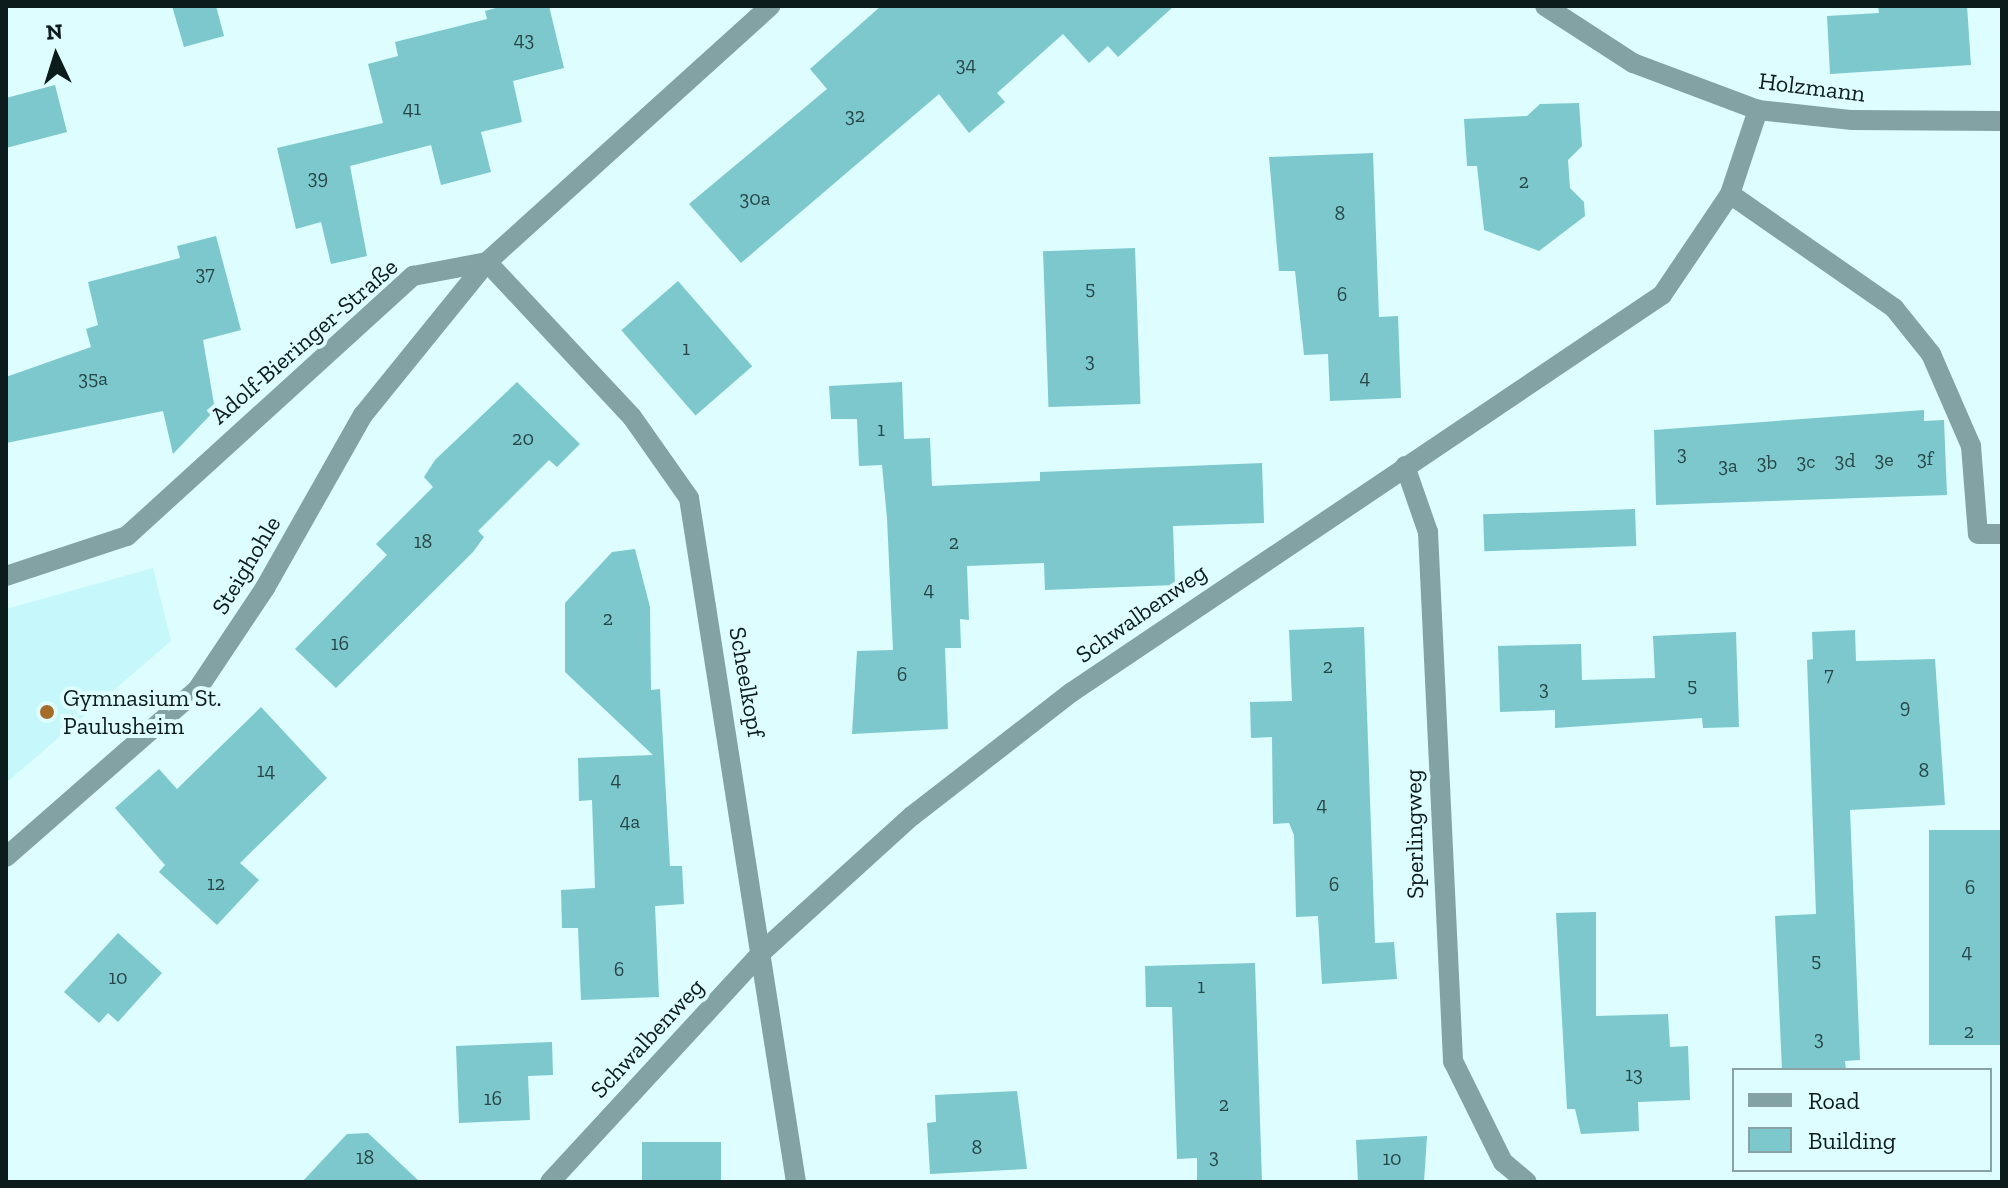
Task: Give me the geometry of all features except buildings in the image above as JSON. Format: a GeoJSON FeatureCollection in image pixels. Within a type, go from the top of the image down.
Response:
{"type":"FeatureCollection","features":[{"type":"Feature","properties":{"kind":"street"},"geometry":{"type":"LineString","coordinates":[[487,262],[770,6]]}},
{"type":"Feature","properties":{"kind":"street","name":"Holzmann"},"geometry":{"type":"LineString","coordinates":[[1545,6],[1633,63],[1758,110],[1852,120],[2002,121]]}},
{"type":"Feature","properties":{"kind":"street","name":"Schwalbenweg"},"geometry":{"type":"LineString","coordinates":[[550,1182],[764,950],[912,816],[1072,692],[1662,295],[1730,194],[1758,110]]}},
{"type":"Feature","properties":{"kind":"street"},"geometry":{"type":"LineString","coordinates":[[1730,194],[1894,308],[1931,354],[1971,446],[1978,534],[2002,534]]}},
{"type":"Feature","properties":{"kind":"street","name":"Adolf-Bieringer-Straße"},"geometry":{"type":"LineString","coordinates":[[6,576],[127,536],[413,276],[487,262]]}},
{"type":"Feature","properties":{"kind":"street","name":"Steighohle"},"geometry":{"type":"LineString","coordinates":[[6,857],[197,690],[265,588],[363,415],[487,262]]}},
{"type":"Feature","properties":{"kind":"street","name":"Scheelkopf"},"geometry":{"type":"LineString","coordinates":[[487,262],[632,417],[689,498],[764,950],[796,1182]]}},
{"type":"Feature","properties":{"kind":"street","name":"Sperlingweg"},"geometry":{"type":"LineString","coordinates":[[1405,466],[1428,532],[1432,576],[1453,1061],[1503,1162],[1527,1182]]}},
{"type":"Feature","properties":{"kind":"shaded area","name":"Gymnasium St. Paulusheim"},"geometry":{"type":"Polygon","coordinates":[[[153,568],[171,641],[6,783],[6,609],[153,568]]]}},
{"type":"Feature","properties":{"kind":"place","name":"Gymnasium St. Paulusheim"},"geometry":{"type":"Point","coordinates":[47,712]}}]}
